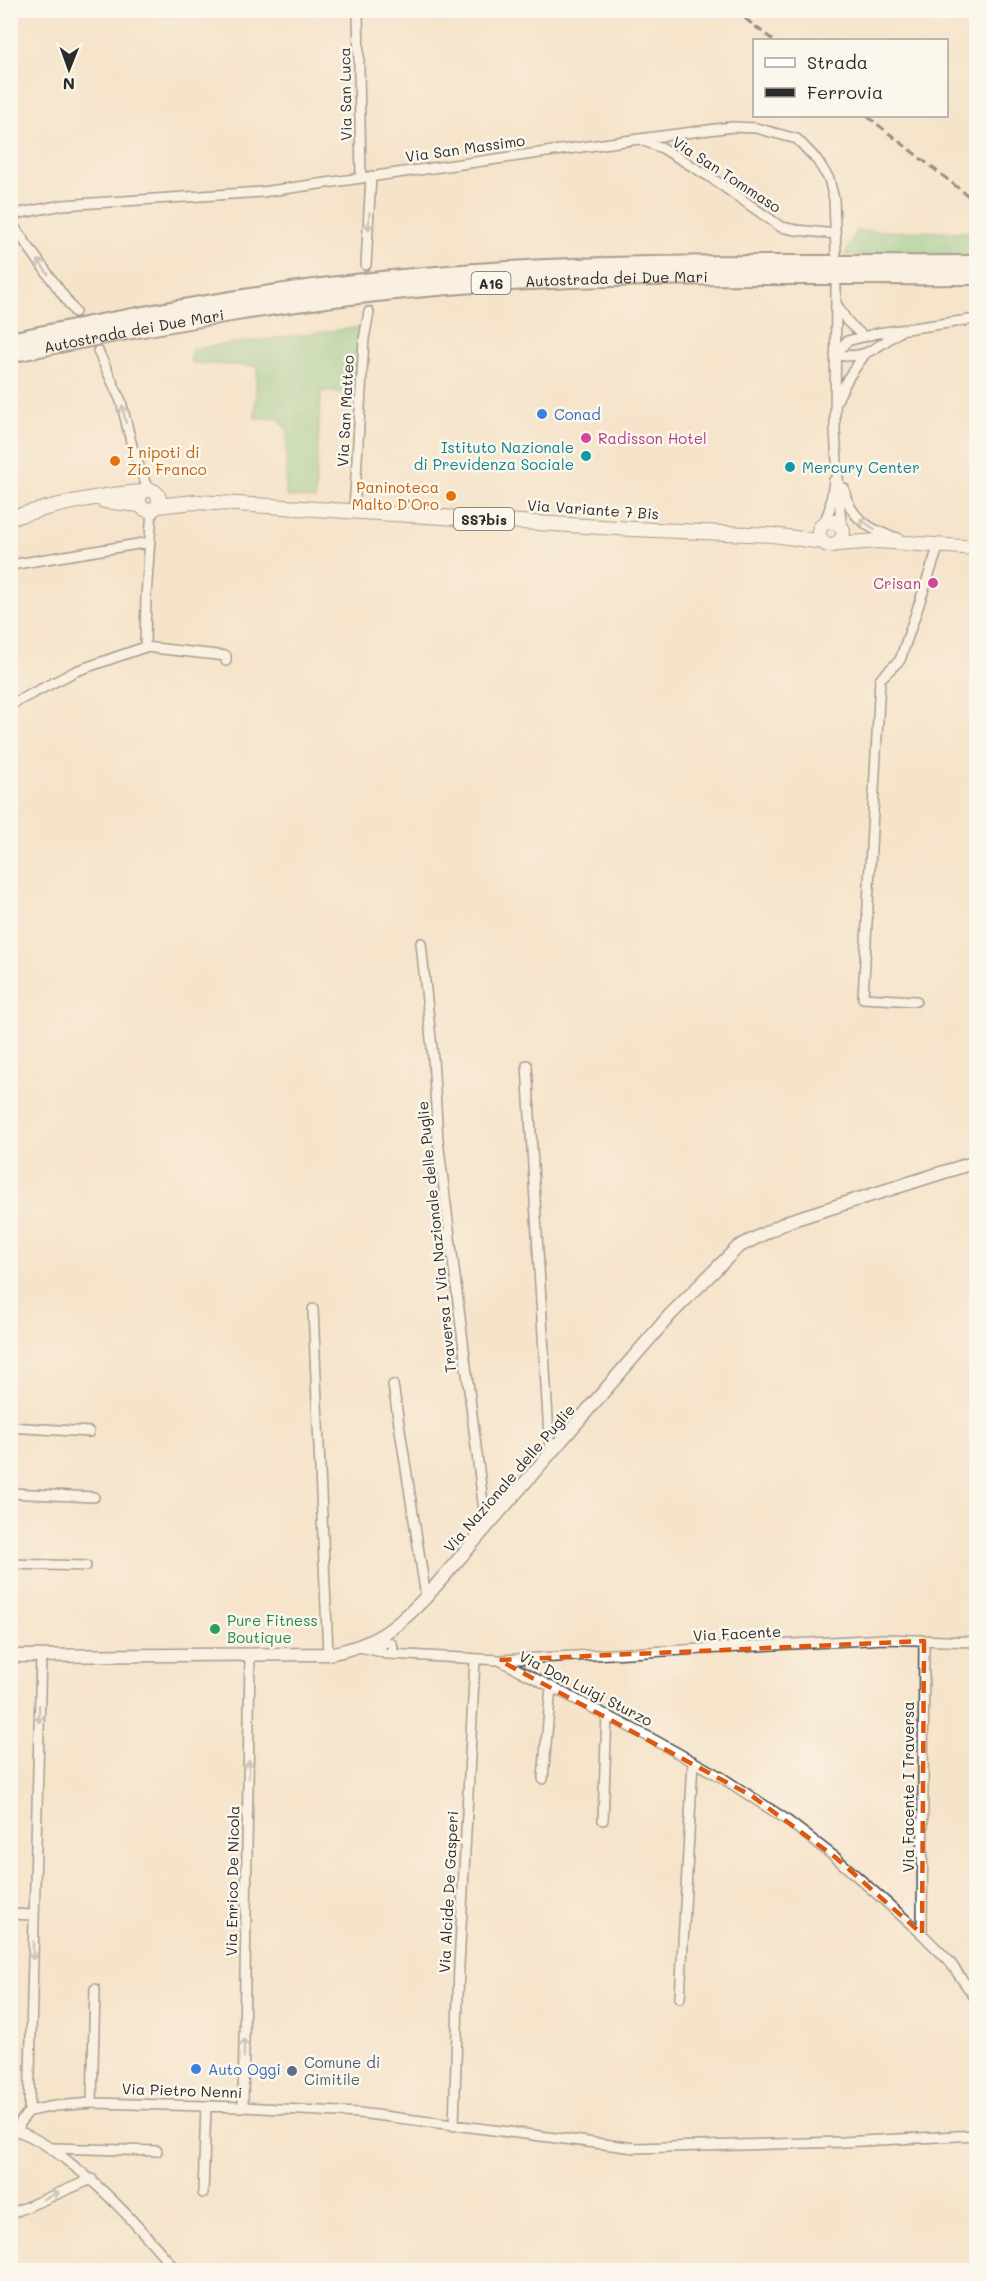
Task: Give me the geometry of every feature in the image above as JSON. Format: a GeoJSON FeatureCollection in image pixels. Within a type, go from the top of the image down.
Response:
{"type":"FeatureCollection","features":[{"type":"Feature","properties":{"kind":"highway","name":"Autostrada dei Due Mari"},"geometry":{"type":"LineString","coordinates":[[10,341],[248,297],[438,274],[580,266],[976,264]]}},
{"type":"Feature","properties":{"kind":"highway","name":"Autostrada dei Due Mari"},"geometry":{"type":"LineString","coordinates":[[10,354],[138,328],[249,309],[372,293],[451,286],[603,278],[976,276]]}},
{"type":"Feature","properties":{"kind":"main road","name":"Via Variante 7 Bis"},"geometry":{"type":"LineString","coordinates":[[10,518],[84,499],[149,499],[633,529],[773,535],[830,543],[878,541],[976,548]]}},
{"type":"Feature","properties":{"kind":"main road","name":"SS7bis"},"geometry":{"type":"LineString","coordinates":[[823,524],[835,521],[842,526]]}},
{"type":"Feature","properties":{"kind":"main road","name":"Via Variante 7 Bis"},"geometry":{"type":"LineString","coordinates":[[773,535],[823,524]]}},
{"type":"Feature","properties":{"kind":"main road"},"geometry":{"type":"LineString","coordinates":[[823,524],[819,532],[830,543],[842,538],[842,526]]}},
{"type":"Feature","properties":{"kind":"main road","name":"Via Variante 7 Bis"},"geometry":{"type":"LineString","coordinates":[[842,526],[878,541]]}},
{"type":"Feature","properties":{"kind":"main road","name":"Via Nazionale delle Puglie"},"geometry":{"type":"LineString","coordinates":[[10,1656],[328,1654],[372,1642],[396,1627],[426,1597],[670,1315],[738,1247],[789,1221],[976,1162]]}},
{"type":"Feature","properties":{"kind":"street","name":"Via San Luca"},"geometry":{"type":"LineString","coordinates":[[358,10],[366,177]]}},
{"type":"Feature","properties":{"kind":"street","name":"Via San Massimo"},"geometry":{"type":"LineString","coordinates":[[10,215],[63,205],[262,192],[639,139],[732,127],[756,128],[797,139],[817,160],[829,179],[834,199],[836,253]]}},
{"type":"Feature","properties":{"kind":"street","name":"Via San Tommaso"},"geometry":{"type":"LineString","coordinates":[[639,139],[662,148],[710,177],[752,208],[782,226],[796,230],[836,234]]}},
{"type":"Feature","properties":{"kind":"street"},"geometry":{"type":"LineString","coordinates":[[366,177],[366,265]]}},
{"type":"Feature","properties":{"kind":"street"},"geometry":{"type":"LineString","coordinates":[[10,221],[75,312]]}},
{"type":"Feature","properties":{"kind":"street"},"geometry":{"type":"LineString","coordinates":[[836,286],[835,403],[842,526]]}},
{"type":"Feature","properties":{"kind":"street"},"geometry":{"type":"LineString","coordinates":[[836,304],[847,321],[864,337]]}},
{"type":"Feature","properties":{"kind":"street","name":"Via San Matteo"},"geometry":{"type":"LineString","coordinates":[[354,511],[364,339],[369,312]]}},
{"type":"Feature","properties":{"kind":"street"},"geometry":{"type":"LineString","coordinates":[[835,355],[847,341],[904,329],[976,319]]}},
{"type":"Feature","properties":{"kind":"street"},"geometry":{"type":"LineString","coordinates":[[835,355],[853,357],[865,354],[904,329]]}},
{"type":"Feature","properties":{"kind":"street"},"geometry":{"type":"LineString","coordinates":[[98,351],[117,391],[149,499],[150,542],[145,647]]}},
{"type":"Feature","properties":{"kind":"street"},"geometry":{"type":"LineString","coordinates":[[835,403],[848,378],[865,354]]}},
{"type":"Feature","properties":{"kind":"street"},"geometry":{"type":"LineString","coordinates":[[823,524],[830,508],[837,454]]}},
{"type":"Feature","properties":{"kind":"street"},"geometry":{"type":"LineString","coordinates":[[837,454],[846,498],[858,518],[879,531],[921,544]]}},
{"type":"Feature","properties":{"kind":"street"},"geometry":{"type":"LineString","coordinates":[[10,565],[150,542]]}},
{"type":"Feature","properties":{"kind":"street"},"geometry":{"type":"LineString","coordinates":[[916,1001],[863,998],[880,679],[900,660],[939,545]]}},
{"type":"Feature","properties":{"kind":"street"},"geometry":{"type":"LineString","coordinates":[[10,705],[76,671],[145,647],[226,656],[226,661]]}},
{"type":"Feature","properties":{"kind":"street","name":"Traversa I Via Nazionale delle Puglie"},"geometry":{"type":"LineString","coordinates":[[421,943],[433,1058],[438,1140],[486,1527]]}},
{"type":"Feature","properties":{"kind":"street"},"geometry":{"type":"LineString","coordinates":[[527,1065],[549,1453]]}},
{"type":"Feature","properties":{"kind":"street"},"geometry":{"type":"LineString","coordinates":[[313,1309],[328,1654]]}},
{"type":"Feature","properties":{"kind":"street"},"geometry":{"type":"LineString","coordinates":[[393,1385],[426,1597]]}},
{"type":"Feature","properties":{"kind":"street"},"geometry":{"type":"LineString","coordinates":[[10,1427],[89,1432]]}},
{"type":"Feature","properties":{"kind":"street"},"geometry":{"type":"LineString","coordinates":[[10,1493],[94,1497]]}},
{"type":"Feature","properties":{"kind":"street"},"geometry":{"type":"LineString","coordinates":[[10,1564],[86,1566]]}},
{"type":"Feature","properties":{"kind":"street"},"geometry":{"type":"LineString","coordinates":[[387,1650],[396,1627]]}},
{"type":"Feature","properties":{"kind":"street","name":"Via Facente"},"geometry":{"type":"LineString","coordinates":[[499,1660],[885,1639],[976,1642]]}},
{"type":"Feature","properties":{"kind":"street","name":"Via Facente I Traversa"},"geometry":{"type":"LineString","coordinates":[[922,1934],[924,1641]]}},
{"type":"Feature","properties":{"kind":"street","name":"Via Don Luigi Sturzo"},"geometry":{"type":"LineString","coordinates":[[360,1647],[475,1660],[499,1660],[693,1762],[752,1796],[835,1857],[922,1934],[949,1961],[976,1998]]}},
{"type":"Feature","properties":{"kind":"street","name":"Via Enrico De Nicola"},"geometry":{"type":"LineString","coordinates":[[243,2107],[250,1655]]}},
{"type":"Feature","properties":{"kind":"street"},"geometry":{"type":"LineString","coordinates":[[40,1656],[29,2111],[14,2130],[49,2148],[92,2179],[117,2202],[176,2271]]}},
{"type":"Feature","properties":{"kind":"street","name":"Via Alcide De Gasperi"},"geometry":{"type":"LineString","coordinates":[[454,2126],[459,1966],[475,1660]]}},
{"type":"Feature","properties":{"kind":"street"},"geometry":{"type":"LineString","coordinates":[[543,1779],[551,1687]]}},
{"type":"Feature","properties":{"kind":"street"},"geometry":{"type":"LineString","coordinates":[[603,1820],[607,1715]]}},
{"type":"Feature","properties":{"kind":"street"},"geometry":{"type":"LineString","coordinates":[[680,1998],[693,1762]]}},
{"type":"Feature","properties":{"kind":"street"},"geometry":{"type":"LineString","coordinates":[[10,1914],[34,1915]]}},
{"type":"Feature","properties":{"kind":"street"},"geometry":{"type":"LineString","coordinates":[[92,2103],[95,1989]]}},
{"type":"Feature","properties":{"kind":"street","name":"Via Pietro Nenni"},"geometry":{"type":"LineString","coordinates":[[29,2111],[92,2103],[358,2113],[635,2148],[831,2143],[976,2135]]}},
{"type":"Feature","properties":{"kind":"street"},"geometry":{"type":"LineString","coordinates":[[203,2193],[206,2106]]}},
{"type":"Feature","properties":{"kind":"street"},"geometry":{"type":"LineString","coordinates":[[49,2148],[157,2151]]}},
{"type":"Feature","properties":{"kind":"street"},"geometry":{"type":"LineString","coordinates":[[10,2214],[92,2179]]}},
{"type":"Feature","properties":{"kind":"highlighted area"},"geometry":{"type":"Polygon","coordinates":[[[924,1641],[922,1934],[835,1857],[752,1796],[499,1660],[924,1641]]]}},
{"type":"Feature","properties":{"kind":"green space"},"geometry":{"type":"Polygon","coordinates":[[[856,231],[976,232],[976,255],[845,255],[856,231]]]}},
{"type":"Feature","properties":{"kind":"green space"},"geometry":{"type":"Polygon","coordinates":[[[361,327],[356,393],[321,391],[315,499],[286,496],[287,428],[282,425],[281,419],[255,418],[257,366],[191,363],[192,349],[361,327]]]}},
{"type":"Feature","properties":{"kind":"tunnel"},"geometry":{"type":"LineString","coordinates":[[366,265],[369,312]]}},
{"type":"Feature","properties":{"kind":"railway"},"geometry":{"type":"LineString","coordinates":[[734,10],[772,39]]}},
{"type":"Feature","properties":{"kind":"railway"},"geometry":{"type":"LineString","coordinates":[[868,117],[976,202]]}},
{"type":"Feature","properties":{"kind":"place","name":"Conad"},"geometry":{"type":"Point","coordinates":[542,414]}},
{"type":"Feature","properties":{"kind":"place","name":"Radisson Hotel"},"geometry":{"type":"Point","coordinates":[586,438]}},
{"type":"Feature","properties":{"kind":"place","name":"Istituto Nazionale di Previdenza Sociale"},"geometry":{"type":"Point","coordinates":[586,456]}},
{"type":"Feature","properties":{"kind":"place","name":"I nipoti di Zio Franco"},"geometry":{"type":"Point","coordinates":[115,461]}},
{"type":"Feature","properties":{"kind":"place","name":"Mercury Center"},"geometry":{"type":"Point","coordinates":[790,467]}},
{"type":"Feature","properties":{"kind":"place","name":"Paninoteca Malto D'Oro"},"geometry":{"type":"Point","coordinates":[451,496]}},
{"type":"Feature","properties":{"kind":"place","name":"Crisan"},"geometry":{"type":"Point","coordinates":[933,583]}},
{"type":"Feature","properties":{"kind":"place","name":"Pure Fitness Boutique"},"geometry":{"type":"Point","coordinates":[215,1629]}},
{"type":"Feature","properties":{"kind":"place","name":"Auto Oggi"},"geometry":{"type":"Point","coordinates":[196,2069]}},
{"type":"Feature","properties":{"kind":"place","name":"Comune di Cimitile"},"geometry":{"type":"Point","coordinates":[292,2071]}}]}
